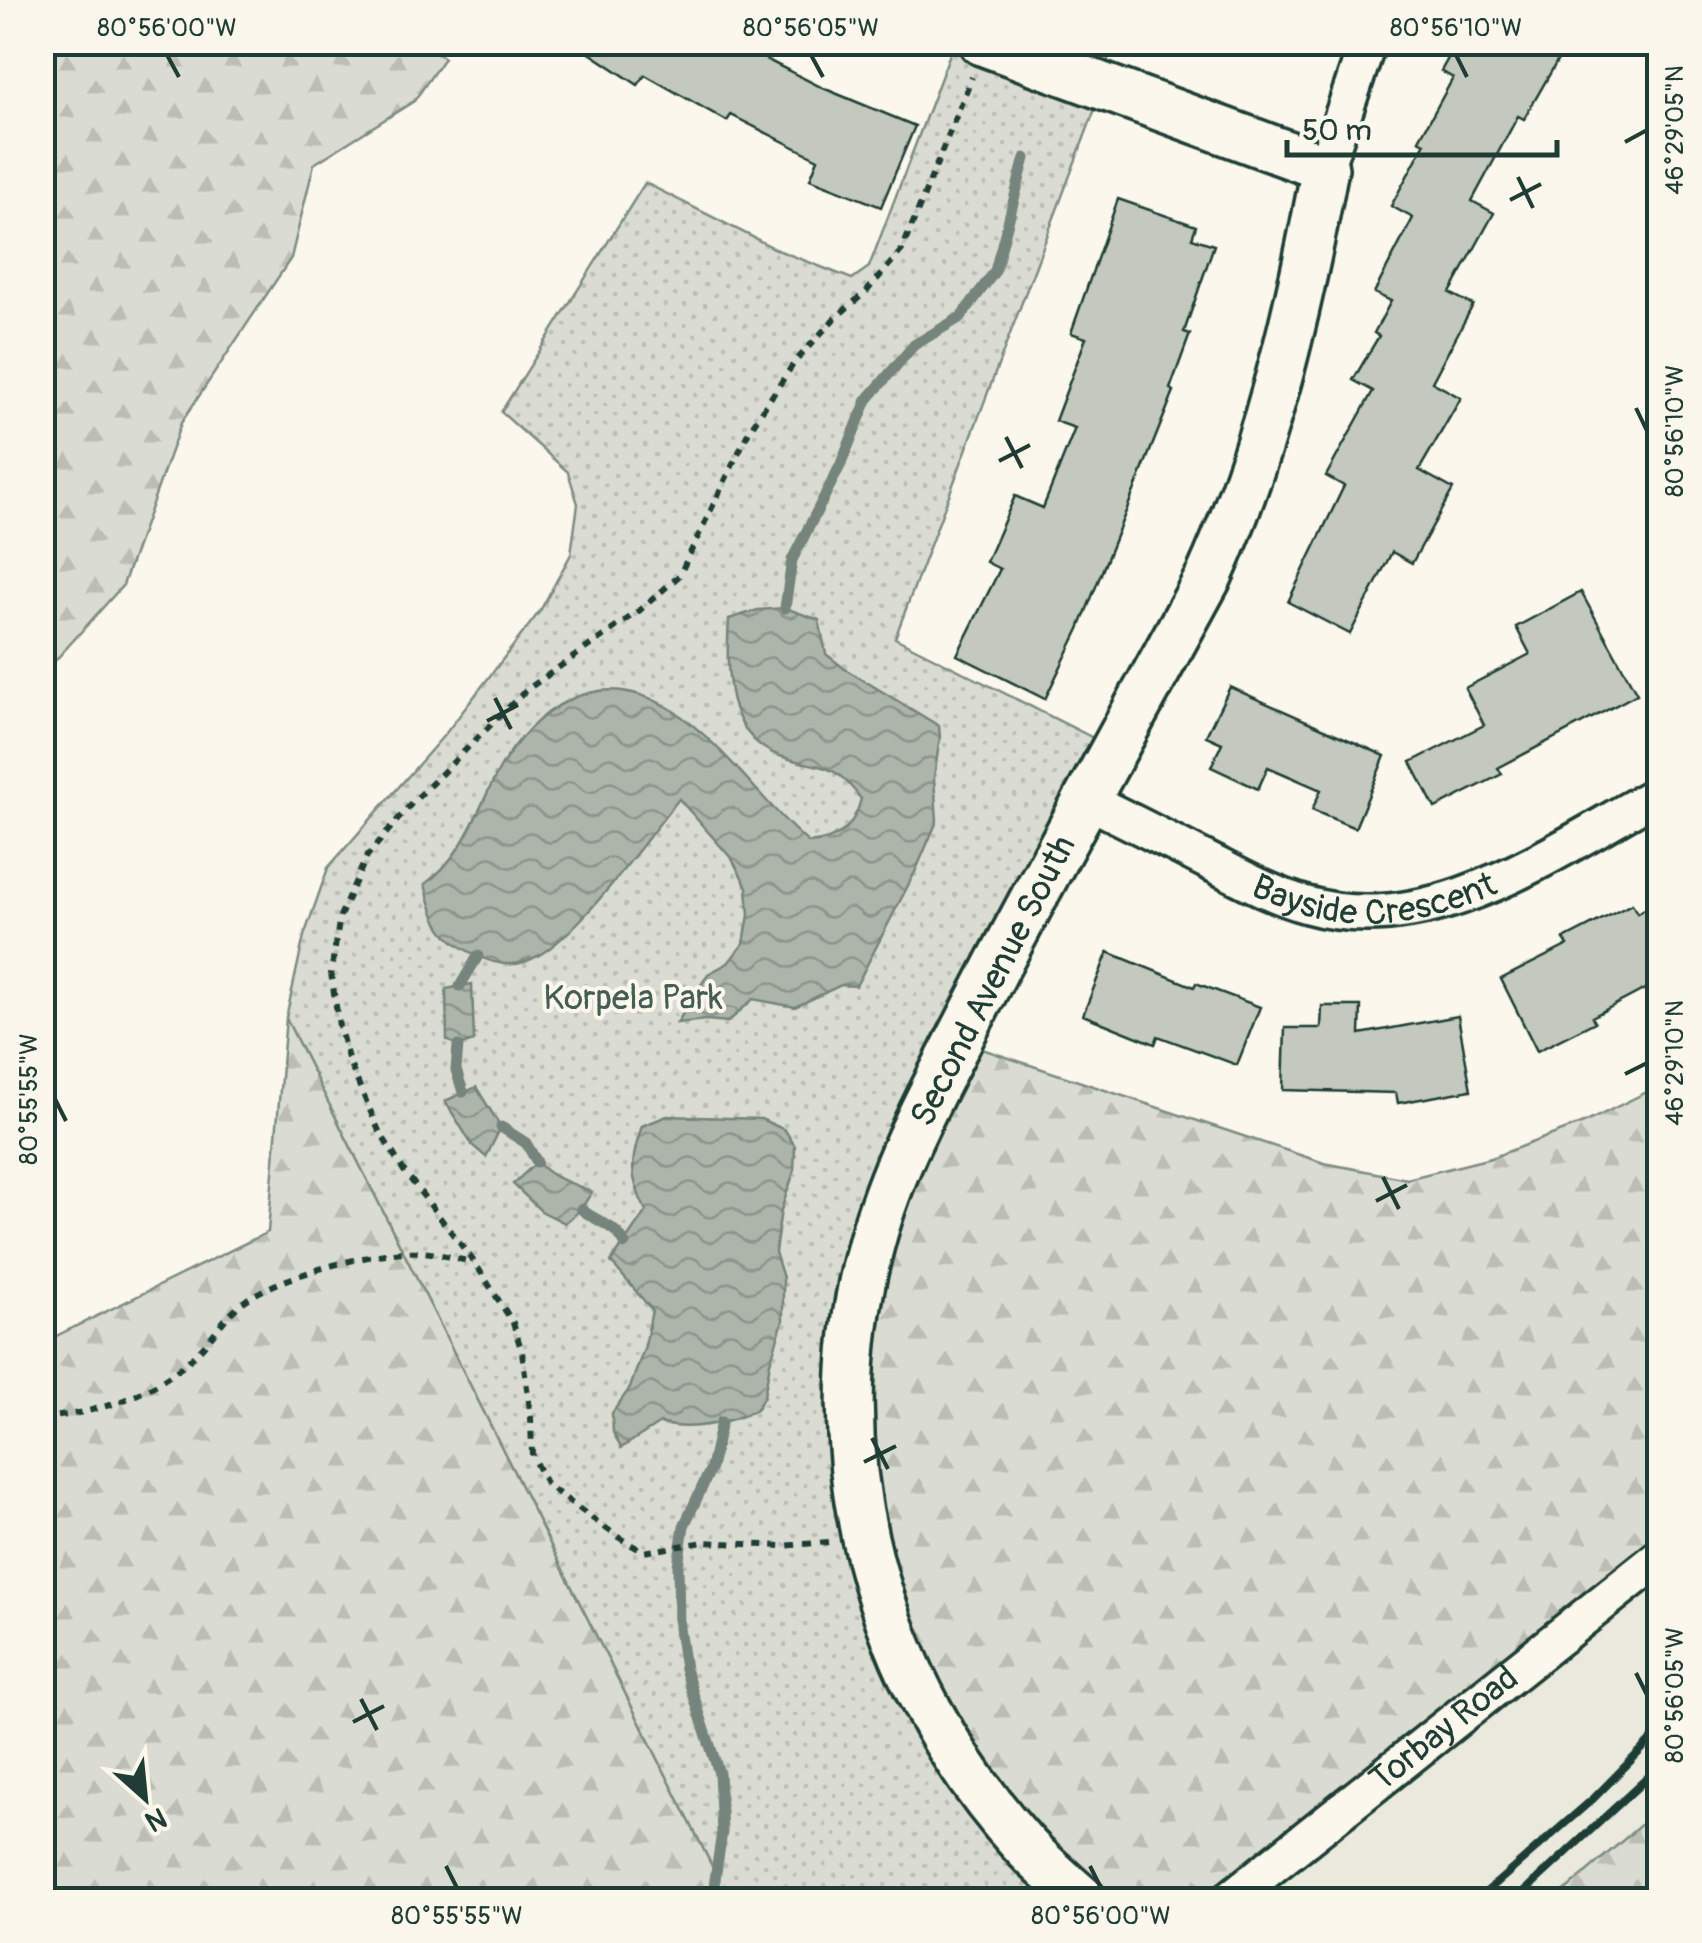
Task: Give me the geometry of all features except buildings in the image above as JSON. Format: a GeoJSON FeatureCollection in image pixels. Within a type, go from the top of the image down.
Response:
{"type":"FeatureCollection","features":[{"type":"Feature","properties":{"kind":"street","name":"Second Avenue South"},"geometry":{"type":"LineString","coordinates":[[1083,1900],[1024,1845],[973,1782],[898,1652],[864,1538],[850,1410],[852,1350],[872,1241],[926,1105],[1029,903],[1210,576],[1231,528],[1290,341],[1325,168],[1368,42]]}},
{"type":"Feature","properties":{"kind":"street"},"geometry":{"type":"LineString","coordinates":[[984,43],[1325,168]]}},
{"type":"Feature","properties":{"kind":"street","name":"Bayside Crescent"},"geometry":{"type":"LineString","coordinates":[[1087,800],[1268,891],[1308,906],[1388,913],[1470,894],[1660,793]]}},
{"type":"Feature","properties":{"kind":"street","name":"Torbay Road"},"geometry":{"type":"LineString","coordinates":[[1229,1900],[1660,1557]]}},
{"type":"Feature","properties":{"kind":"path"},"geometry":{"type":"LineString","coordinates":[[864,1538],[782,1546],[704,1542],[644,1552],[546,1485],[532,1456],[526,1384],[513,1323],[379,1131],[349,1062],[330,973],[340,916],[367,856],[411,804],[525,691],[639,611],[679,576],[750,429],[794,363],[902,250],[984,43]]}},
{"type":"Feature","properties":{"kind":"path"},"geometry":{"type":"LineString","coordinates":[[42,1418],[80,1415],[129,1400],[198,1352],[242,1302],[298,1276],[361,1260],[420,1252],[474,1262]]}},
{"type":"Feature","properties":{"kind":"shaded area"},"geometry":{"type":"Polygon","coordinates":[[[1659,1560],[1659,1809],[1554,1900],[1235,1900],[1659,1560]]]}},
{"type":"Feature","properties":{"kind":"green space"},"geometry":{"type":"Polygon","coordinates":[[[423,42],[444,58],[414,101],[314,164],[291,258],[181,423],[123,585],[53,663],[43,668],[43,43],[423,42]]]}},
{"type":"Feature","properties":{"kind":"green space","name":"Korpela Park"},"geometry":{"type":"Polygon","coordinates":[[[954,43],[1111,43],[1103,88],[895,638],[1111,747],[961,1042],[855,1350],[902,1650],[1088,1900],[714,1900],[719,1880],[286,1018],[304,936],[328,868],[446,733],[540,611],[571,554],[578,504],[568,472],[501,412],[645,183],[780,251],[852,279],[869,267],[954,43]]]}},
{"type":"Feature","properties":{"kind":"green space"},"geometry":{"type":"Polygon","coordinates":[[[286,1018],[719,1880],[714,1900],[43,1900],[42,1343],[268,1232],[286,1018]]]}},
{"type":"Feature","properties":{"kind":"green space"},"geometry":{"type":"Polygon","coordinates":[[[961,1042],[1324,1163],[1407,1179],[1491,1158],[1586,1122],[1659,1086],[1659,1560],[1235,1900],[1088,1900],[902,1650],[855,1350],[961,1042]]]}},
{"type":"Feature","properties":{"kind":"green space"},"geometry":{"type":"Polygon","coordinates":[[[1659,1809],[1659,1900],[1554,1900],[1659,1809]]]}},
{"type":"Feature","properties":{"kind":"water"},"geometry":{"type":"Polygon","coordinates":[[[785,608],[819,620],[826,654],[845,669],[939,726],[934,778],[937,821],[856,986],[841,985],[795,1007],[753,999],[728,1022],[677,1023],[708,974],[728,963],[744,943],[749,915],[747,887],[732,859],[679,799],[587,913],[546,951],[527,961],[501,964],[464,949],[447,935],[436,919],[425,884],[460,846],[505,759],[548,713],[569,700],[606,690],[640,695],[672,710],[731,762],[809,843],[843,831],[854,818],[861,799],[851,786],[833,771],[780,756],[762,746],[738,717],[732,698],[729,619],[758,610],[785,608]]]}},
{"type":"Feature","properties":{"kind":"water"},"geometry":{"type":"Polygon","coordinates":[[[472,984],[474,1041],[458,1046],[447,1040],[446,989],[472,984]]]}},
{"type":"Feature","properties":{"kind":"water"},"geometry":{"type":"Polygon","coordinates":[[[476,1087],[501,1127],[486,1157],[472,1145],[445,1101],[476,1087]]]}},
{"type":"Feature","properties":{"kind":"water"},"geometry":{"type":"Polygon","coordinates":[[[667,1116],[761,1119],[785,1130],[795,1146],[794,1172],[781,1210],[775,1252],[783,1278],[783,1321],[764,1396],[756,1410],[709,1425],[683,1427],[660,1423],[621,1448],[613,1432],[612,1413],[630,1388],[645,1346],[652,1310],[611,1262],[646,1211],[633,1169],[642,1126],[667,1116]]]}},
{"type":"Feature","properties":{"kind":"water"},"geometry":{"type":"Polygon","coordinates":[[[537,1162],[556,1177],[592,1192],[565,1223],[541,1211],[513,1184],[537,1162]]]}},
{"type":"Feature","properties":{"kind":"waterway"},"geometry":{"type":"LineString","coordinates":[[785,608],[792,560],[840,466],[867,400],[914,345],[961,317],[995,271],[1025,158]]}},
{"type":"Feature","properties":{"kind":"waterway"},"geometry":{"type":"LineString","coordinates":[[460,986],[478,956]]}},
{"type":"Feature","properties":{"kind":"waterway"},"geometry":{"type":"LineString","coordinates":[[458,1046],[456,1070],[463,1092]]}},
{"type":"Feature","properties":{"kind":"waterway"},"geometry":{"type":"LineString","coordinates":[[501,1127],[526,1143],[537,1162]]}},
{"type":"Feature","properties":{"kind":"waterway"},"geometry":{"type":"LineString","coordinates":[[581,1209],[611,1228],[625,1244]]}},
{"type":"Feature","properties":{"kind":"waterway"},"geometry":{"type":"LineString","coordinates":[[712,1900],[722,1832],[719,1773],[685,1669],[679,1628],[678,1566],[684,1526],[711,1468],[721,1422]]}},
{"type":"Feature","properties":{"kind":"railway"},"geometry":{"type":"LineString","coordinates":[[1477,1900],[1594,1798],[1660,1731]]}},
{"type":"Feature","properties":{"kind":"railway"},"geometry":{"type":"LineString","coordinates":[[1515,1900],[1660,1766]]}}]}
